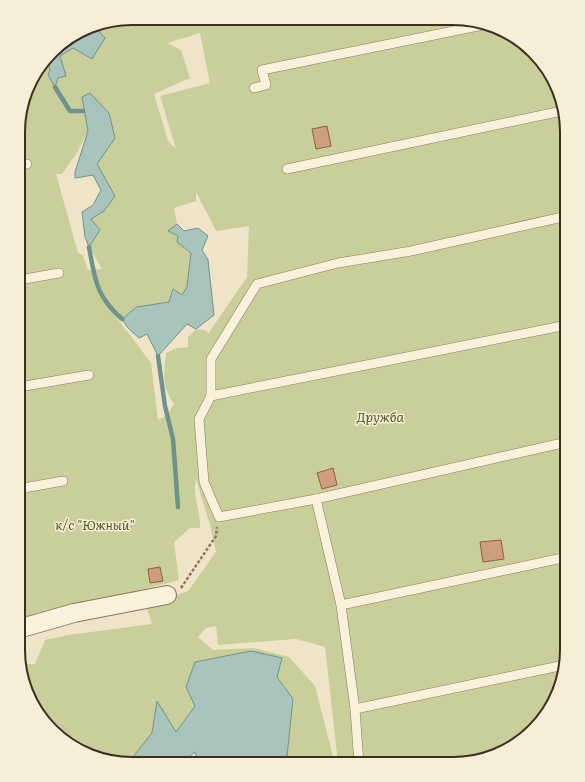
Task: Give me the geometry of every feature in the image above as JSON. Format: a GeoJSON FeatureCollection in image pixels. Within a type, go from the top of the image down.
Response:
{"type":"FeatureCollection","features":[{"type":"Feature","properties":{"kind":"street"},"geometry":{"type":"LineString","coordinates":[[25,627],[74,613],[167,595]]}},
{"type":"Feature","properties":{"kind":"lane"},"geometry":{"type":"LineString","coordinates":[[254,88],[266,85],[262,70],[472,27]]}},
{"type":"Feature","properties":{"kind":"lane"},"geometry":{"type":"LineString","coordinates":[[287,169],[558,112]]}},
{"type":"Feature","properties":{"kind":"lane"},"geometry":{"type":"LineString","coordinates":[[560,218],[411,251],[338,263],[257,284],[211,359],[211,396],[199,419],[204,482],[219,517],[316,499],[560,444]]}},
{"type":"Feature","properties":{"kind":"lane"},"geometry":{"type":"LineString","coordinates":[[25,279],[59,273]]}},
{"type":"Feature","properties":{"kind":"lane"},"geometry":{"type":"LineString","coordinates":[[211,396],[560,326]]}},
{"type":"Feature","properties":{"kind":"lane"},"geometry":{"type":"LineString","coordinates":[[25,386],[90,376]]}},
{"type":"Feature","properties":{"kind":"lane"},"geometry":{"type":"LineString","coordinates":[[25,488],[63,481]]}},
{"type":"Feature","properties":{"kind":"lane"},"geometry":{"type":"LineString","coordinates":[[316,499],[341,605],[358,757]]}},
{"type":"Feature","properties":{"kind":"lane"},"geometry":{"type":"LineString","coordinates":[[341,605],[560,558]]}},
{"type":"Feature","properties":{"kind":"lane"},"geometry":{"type":"LineString","coordinates":[[354,709],[559,666]]}},
{"type":"Feature","properties":{"kind":"path"},"geometry":{"type":"LineString","coordinates":[[167,595],[183,587],[216,536],[219,517]]}},
{"type":"Feature","properties":{"kind":"green space","name":"Дружба"},"geometry":{"type":"Polygon","coordinates":[[[132,25],[467,26],[494,33],[518,47],[529,56],[549,85],[556,104],[560,132],[560,657],[554,684],[542,709],[524,730],[500,746],[481,753],[453,757],[337,757],[325,647],[296,639],[218,645],[216,626],[206,628],[198,637],[213,650],[254,648],[289,657],[315,686],[333,757],[287,757],[293,699],[277,677],[186,687],[195,706],[176,732],[157,702],[152,733],[133,757],[104,753],[85,746],[73,739],[52,721],[36,697],[26,664],[35,664],[45,640],[68,635],[152,624],[146,605],[188,591],[216,552],[210,525],[196,479],[195,492],[200,528],[190,528],[174,542],[179,580],[25,621],[26,118],[33,91],[39,78],[49,65],[50,71],[48,75],[55,86],[60,56],[72,48],[105,38],[98,31],[118,26],[132,25]],[[200,33],[168,43],[181,50],[190,78],[154,94],[168,141],[176,149],[160,96],[210,83],[200,33]],[[83,111],[88,131],[77,153],[62,174],[56,174],[78,253],[83,255],[88,270],[102,269],[89,247],[98,228],[91,219],[104,211],[115,196],[97,164],[83,111]],[[196,192],[196,201],[174,208],[177,224],[168,231],[178,236],[177,242],[191,253],[187,287],[182,295],[173,290],[169,302],[137,307],[122,319],[111,310],[151,363],[158,420],[167,415],[174,404],[167,391],[164,380],[166,353],[177,348],[188,347],[188,337],[196,329],[207,331],[208,334],[247,277],[249,226],[216,231],[196,192]]]}},
{"type":"Feature","properties":{"kind":"water"},"geometry":{"type":"Polygon","coordinates":[[[98,31],[105,38],[92,59],[73,48],[60,56],[66,76],[58,78],[55,87],[48,75],[50,70],[49,65],[56,56],[78,39],[98,31]]]}},
{"type":"Feature","properties":{"kind":"water"},"geometry":{"type":"Polygon","coordinates":[[[90,93],[109,113],[115,138],[97,164],[115,196],[104,211],[91,219],[100,230],[89,247],[85,237],[82,212],[93,205],[101,190],[93,175],[75,178],[75,172],[88,131],[82,97],[90,93]]]}},
{"type":"Feature","properties":{"kind":"water"},"geometry":{"type":"Polygon","coordinates":[[[177,224],[184,231],[198,228],[208,236],[202,250],[208,260],[214,315],[196,329],[187,324],[158,356],[147,334],[139,338],[128,328],[122,319],[137,307],[169,302],[173,289],[182,295],[187,287],[191,253],[177,242],[178,236],[168,231],[177,224]]]}},
{"type":"Feature","properties":{"kind":"water"},"geometry":{"type":"Polygon","coordinates":[[[251,651],[282,658],[277,677],[293,699],[287,757],[196,757],[195,752],[189,757],[133,757],[152,733],[157,701],[176,732],[195,706],[186,687],[195,662],[251,651]]]}},
{"type":"Feature","properties":{"kind":"building"},"geometry":{"type":"Polygon","coordinates":[[[327,126],[331,146],[316,149],[312,129],[327,126]]]}},
{"type":"Feature","properties":{"kind":"building"},"geometry":{"type":"Polygon","coordinates":[[[333,468],[337,485],[322,489],[317,473],[333,468]]]}},
{"type":"Feature","properties":{"kind":"building"},"geometry":{"type":"Polygon","coordinates":[[[501,540],[504,559],[483,562],[480,542],[501,540]]]}},
{"type":"Feature","properties":{"kind":"building"},"geometry":{"type":"Polygon","coordinates":[[[160,567],[163,581],[150,583],[148,569],[160,567]]]}},
{"type":"Feature","properties":{"kind":"waterway"},"geometry":{"type":"LineString","coordinates":[[55,87],[70,111],[83,111]]}},
{"type":"Feature","properties":{"kind":"waterway"},"geometry":{"type":"LineString","coordinates":[[89,247],[98,287],[107,303],[122,319]]}},
{"type":"Feature","properties":{"kind":"waterway"},"geometry":{"type":"LineString","coordinates":[[158,356],[165,406],[173,439],[178,507]]}},
{"type":"Feature","properties":{"kind":"park label","name":"к/с \"Южный\""},"geometry":{"type":"Point","coordinates":[95,524]}}]}
